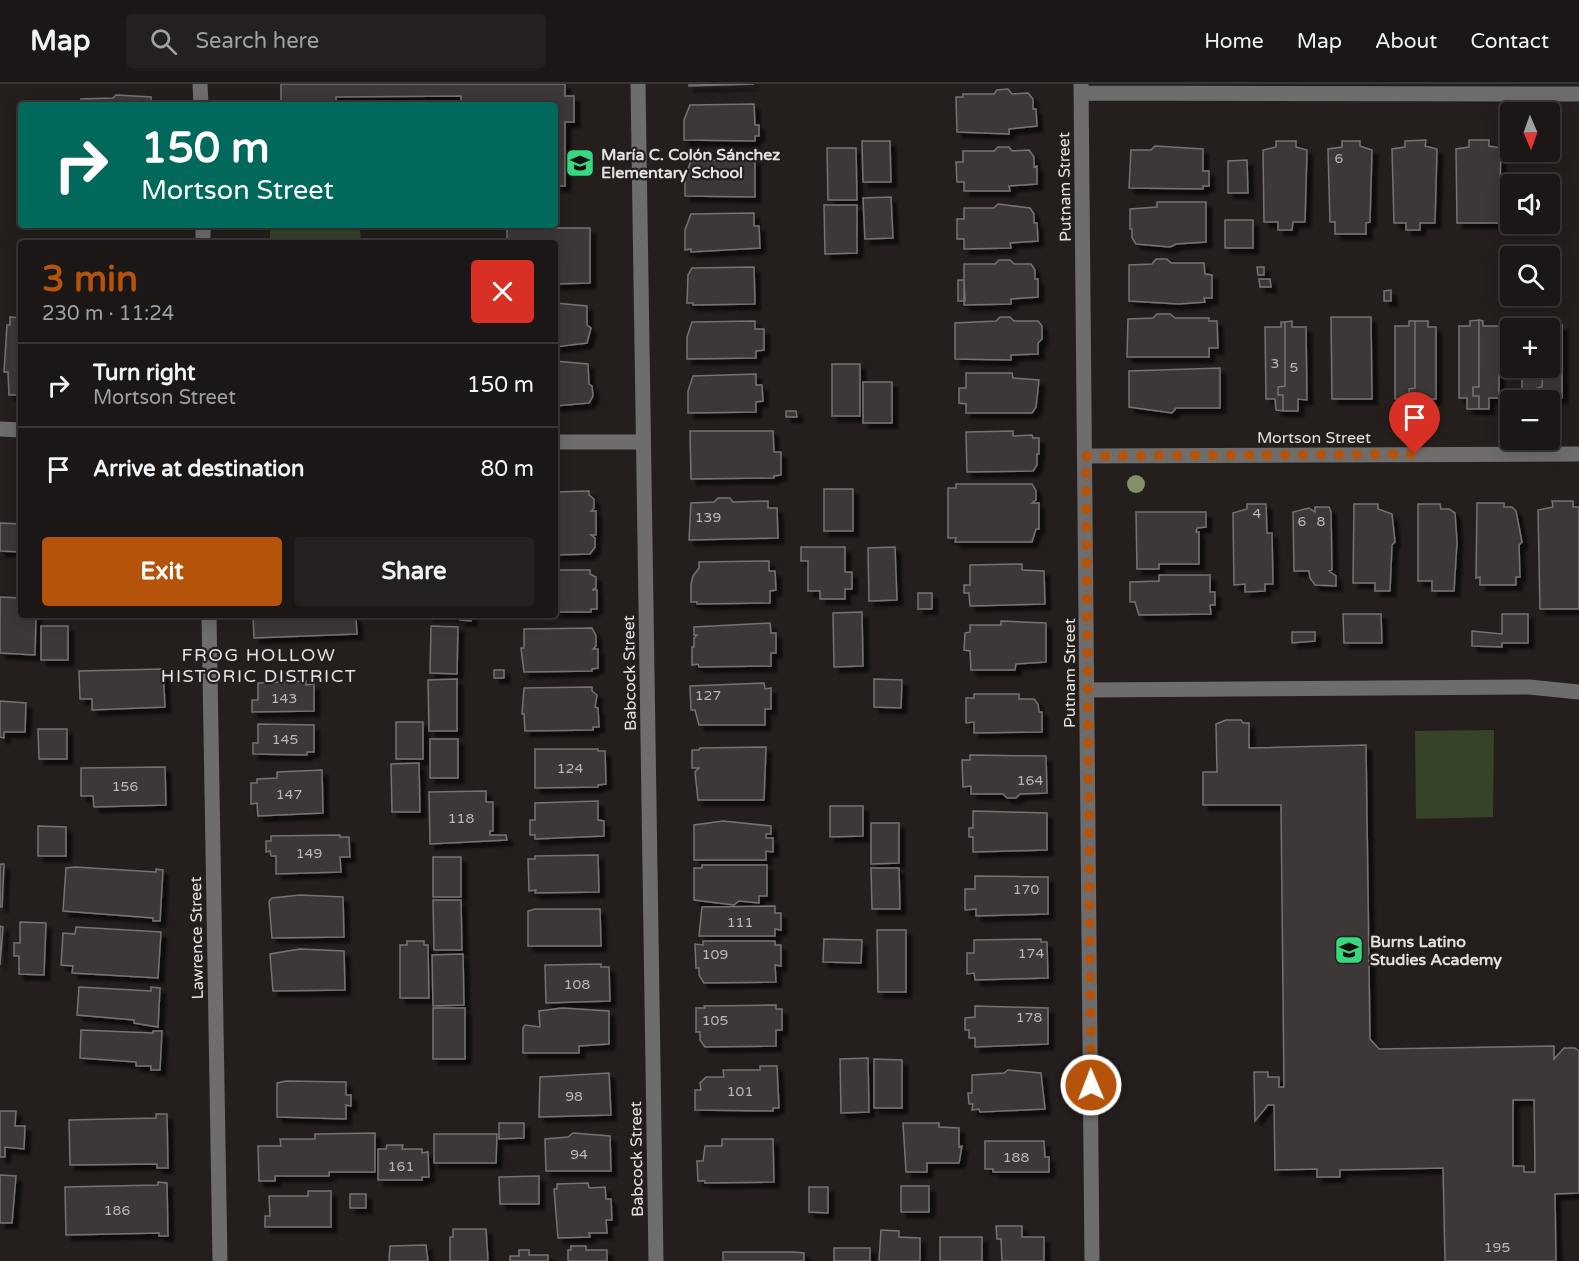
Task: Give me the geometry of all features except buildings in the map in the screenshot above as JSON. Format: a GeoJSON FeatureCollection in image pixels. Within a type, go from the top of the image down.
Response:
{"type":"FeatureCollection","features":[{"type":"Feature","properties":{"kind":"street"},"geometry":{"type":"LineString","coordinates":[[200,84],[201,102]]}},
{"type":"Feature","properties":{"kind":"street","name":"Babcock Street"},"geometry":{"type":"LineString","coordinates":[[638,84],[656,1261]]}},
{"type":"Feature","properties":{"kind":"street"},"geometry":{"type":"LineString","coordinates":[[1081,89],[1579,94]]}},
{"type":"Feature","properties":{"kind":"street","name":"Putnam Street"},"geometry":{"type":"LineString","coordinates":[[1081,89],[1092,1261]]}},
{"type":"Feature","properties":{"kind":"street"},"geometry":{"type":"LineString","coordinates":[[0,429],[18,430]]}},
{"type":"Feature","properties":{"kind":"street"},"geometry":{"type":"LineString","coordinates":[[558,442],[643,442]]}},
{"type":"Feature","properties":{"kind":"street","name":"Mortson Street"},"geometry":{"type":"LineString","coordinates":[[1086,456],[1579,454]]}},
{"type":"Feature","properties":{"kind":"street","name":"Lawrence Street"},"geometry":{"type":"LineString","coordinates":[[209,618],[220,1261]]}},
{"type":"Feature","properties":{"kind":"street"},"geometry":{"type":"LineString","coordinates":[[1087,690],[1528,687],[1579,692]]}},
{"type":"Feature","properties":{"kind":"green space"},"geometry":{"type":"Polygon","coordinates":[[[270,228],[360,228],[361,240],[270,240],[270,228]]]}},
{"type":"Feature","properties":{"kind":"green space"},"geometry":{"type":"Polygon","coordinates":[[[1494,730],[1493,817],[1416,819],[1415,731],[1494,730]]]}},
{"type":"Feature","properties":{"kind":"place","name":"María C. Colón Sánchez Elementary School"},"geometry":{"type":"Point","coordinates":[580,163]}},
{"type":"Feature","properties":{"kind":"place","name":"Burns Latino Studies Academy"},"geometry":{"type":"Point","coordinates":[1349,950]}},
{"type":"Feature","properties":{"kind":"district","name":"FROG HOLLOW HISTORIC DISTRICT"},"geometry":{"type":"Point","coordinates":[259,665]}},
{"type":"Feature","properties":{"kind":"route"},"geometry":{"type":"LineString","coordinates":[[1091,1085],[1086,456],[1415,454]]}}]}
